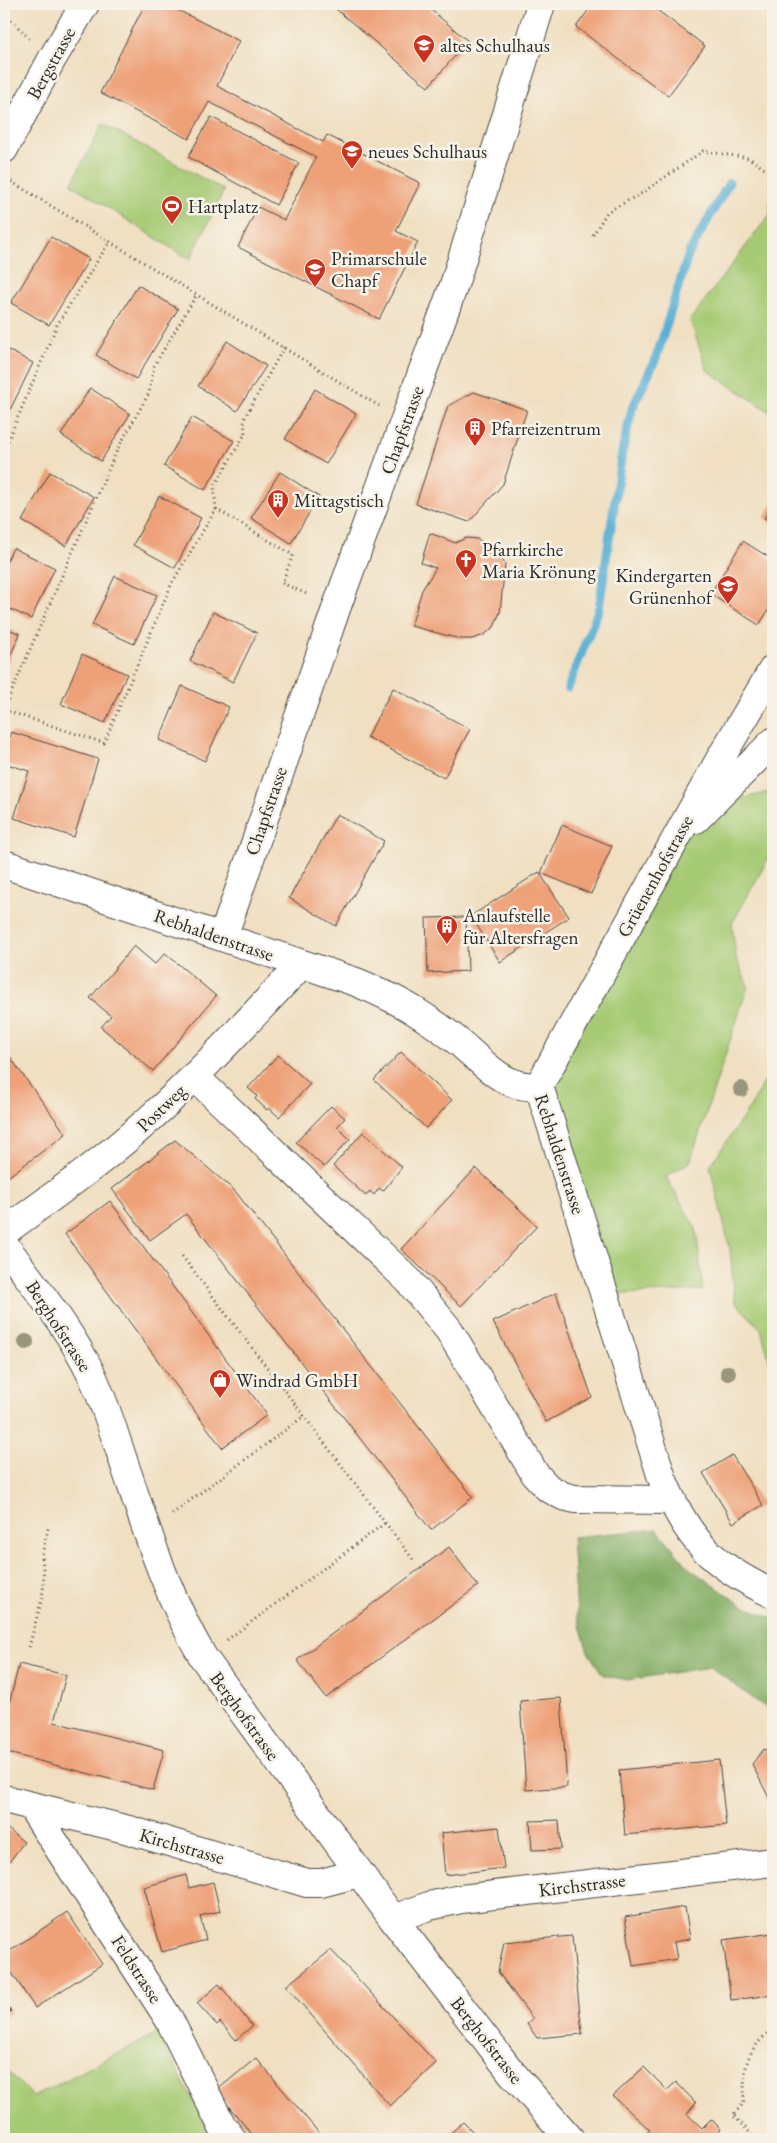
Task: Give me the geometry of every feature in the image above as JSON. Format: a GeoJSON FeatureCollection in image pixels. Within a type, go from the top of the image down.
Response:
{"type":"FeatureCollection","features":[{"type":"Feature","properties":{"kind":"street","name":"Bergstrasse"},"geometry":{"type":"LineString","coordinates":[[4,149],[52,59],[85,4]]}},
{"type":"Feature","properties":{"kind":"street","name":"Chapfstrasse"},"geometry":{"type":"LineString","coordinates":[[223,937],[337,606],[454,284],[541,4]]}},
{"type":"Feature","properties":{"kind":"street","name":"Grüenenhofstrasse"},"geometry":{"type":"LineString","coordinates":[[539,1086],[720,759],[773,669]]}},
{"type":"Feature","properties":{"kind":"street"},"geometry":{"type":"LineString","coordinates":[[674,841],[773,742]]}},
{"type":"Feature","properties":{"kind":"street","name":"Rebhaldenstrasse"},"geometry":{"type":"LineString","coordinates":[[4,864],[356,982],[402,1003],[440,1027],[505,1080],[524,1086],[539,1086],[662,1478],[671,1500],[681,1520],[706,1552],[744,1580],[773,1594]]}},
{"type":"Feature","properties":{"kind":"street","name":"Postweg"},"geometry":{"type":"LineString","coordinates":[[4,1232],[117,1147],[194,1076],[301,965]]}},
{"type":"Feature","properties":{"kind":"street"},"geometry":{"type":"LineString","coordinates":[[194,1076],[377,1249],[431,1307],[458,1345],[532,1469],[548,1488],[563,1496],[575,1499],[671,1500]]}},
{"type":"Feature","properties":{"kind":"street","name":"Berghofstrasse"},"geometry":{"type":"LineString","coordinates":[[8,1258],[58,1318],[76,1344],[91,1373],[112,1425],[147,1533],[172,1598],[203,1657],[392,1918],[512,2073],[570,2139]]}},
{"type":"Feature","properties":{"kind":"street","name":"Kirchstrasse"},"geometry":{"type":"LineString","coordinates":[[4,1800],[129,1830],[307,1883],[321,1883],[359,1873]]}},
{"type":"Feature","properties":{"kind":"street","name":"Feldstrasse"},"geometry":{"type":"LineString","coordinates":[[31,1806],[169,2018],[221,2124],[232,2139]]}},
{"type":"Feature","properties":{"kind":"street","name":"Kirchstrasse"},"geometry":{"type":"LineString","coordinates":[[392,1918],[429,1906],[461,1899],[773,1862]]}},
{"type":"Feature","properties":{"kind":"path"},"geometry":{"type":"LineString","coordinates":[[4,13],[52,59]]}},
{"type":"Feature","properties":{"kind":"path"},"geometry":{"type":"LineString","coordinates":[[593,235],[607,212],[642,193],[703,152],[749,158],[773,175]]}},
{"type":"Feature","properties":{"kind":"path"},"geometry":{"type":"LineString","coordinates":[[4,177],[405,422]]}},
{"type":"Feature","properties":{"kind":"path"},"geometry":{"type":"LineString","coordinates":[[4,450],[57,325],[110,241]]}},
{"type":"Feature","properties":{"kind":"path"},"geometry":{"type":"LineString","coordinates":[[196,294],[154,366],[150,393],[117,450],[4,709],[104,743],[172,583],[216,509],[214,487],[245,434],[244,419],[284,347]]}},
{"type":"Feature","properties":{"kind":"path"},"geometry":{"type":"LineString","coordinates":[[216,509],[293,555],[282,583],[337,606]]}},
{"type":"Feature","properties":{"kind":"path"},"geometry":{"type":"LineString","coordinates":[[182,1256],[415,1562]]}},
{"type":"Feature","properties":{"kind":"path"},"geometry":{"type":"LineString","coordinates":[[147,1533],[304,1416]]}},
{"type":"Feature","properties":{"kind":"path"},"geometry":{"type":"LineString","coordinates":[[203,1657],[385,1522]]}},
{"type":"Feature","properties":{"kind":"path"},"geometry":{"type":"LineString","coordinates":[[29,1647],[42,1598],[44,1582],[42,1554],[49,1525]]}},
{"type":"Feature","properties":{"kind":"path"},"geometry":{"type":"LineString","coordinates":[[756,2139],[733,2115],[744,2103],[744,2080],[748,2059],[757,2042],[773,2028]]}},
{"type":"Feature","properties":{"kind":"green space","name":"Hartplatz"},"geometry":{"type":"Polygon","coordinates":[[[103,124],[224,190],[190,260],[71,184],[103,124]]]}},
{"type":"Feature","properties":{"kind":"green space"},"geometry":{"type":"Polygon","coordinates":[[[771,173],[773,175],[773,414],[707,370],[690,320],[770,214],[771,173]]]}},
{"type":"Feature","properties":{"kind":"green space"},"geometry":{"type":"Polygon","coordinates":[[[773,791],[773,850],[732,924],[736,958],[748,986],[690,1162],[666,1177],[696,1229],[703,1290],[606,1295],[539,1086],[674,841],[731,801],[773,791]]]}},
{"type":"Feature","properties":{"kind":"green space"},"geometry":{"type":"Polygon","coordinates":[[[773,1066],[773,1375],[761,1329],[735,1302],[730,1249],[710,1166],[751,1106],[773,1066]]]}},
{"type":"Feature","properties":{"kind":"green space"},"geometry":{"type":"Polygon","coordinates":[[[657,1529],[689,1568],[742,1605],[773,1618],[773,1713],[710,1667],[627,1680],[603,1675],[588,1652],[577,1616],[572,1537],[657,1529]]]}},
{"type":"Feature","properties":{"kind":"green space"},"geometry":{"type":"Polygon","coordinates":[[[159,2032],[167,2052],[214,2139],[4,2139],[4,2067],[33,2097],[159,2032]]]}},
{"type":"Feature","properties":{"kind":"building","name":"neues Schulhaus"},"geometry":{"type":"Polygon","coordinates":[[[145,4],[166,4],[239,41],[217,86],[323,142],[327,135],[420,183],[396,231],[418,242],[379,319],[238,247],[258,207],[284,220],[316,157],[209,102],[189,139],[100,93],[145,4]]]}},
{"type":"Feature","properties":{"kind":"building","name":"altes Schulhaus"},"geometry":{"type":"Polygon","coordinates":[[[330,4],[424,4],[468,41],[428,87],[330,4]]]}},
{"type":"Feature","properties":{"kind":"building"},"geometry":{"type":"Polygon","coordinates":[[[593,4],[649,4],[705,46],[668,96],[576,27],[593,4]]]}},
{"type":"Feature","properties":{"kind":"building"},"geometry":{"type":"Polygon","coordinates":[[[211,117],[299,163],[276,205],[188,157],[211,117]]]}},
{"type":"Feature","properties":{"kind":"building"},"geometry":{"type":"Polygon","coordinates":[[[51,237],[89,259],[49,325],[11,303],[51,237]]]}},
{"type":"Feature","properties":{"kind":"building"},"geometry":{"type":"Polygon","coordinates":[[[138,285],[178,309],[136,379],[96,355],[138,285]]]}},
{"type":"Feature","properties":{"kind":"building"},"geometry":{"type":"Polygon","coordinates":[[[227,341],[266,366],[237,411],[198,386],[227,341]]]}},
{"type":"Feature","properties":{"kind":"building"},"geometry":{"type":"Polygon","coordinates":[[[4,348],[33,363],[9,412],[4,409],[4,348]]]}},
{"type":"Feature","properties":{"kind":"building"},"geometry":{"type":"Polygon","coordinates":[[[90,388],[130,414],[101,461],[61,435],[90,388]]]}},
{"type":"Feature","properties":{"kind":"building"},"geometry":{"type":"Polygon","coordinates":[[[315,389],[356,414],[326,464],[285,439],[315,389]]]}},
{"type":"Feature","properties":{"kind":"building","name":"Pfarreizentrum"},"geometry":{"type":"Polygon","coordinates":[[[474,392],[527,410],[503,484],[469,522],[416,504],[448,406],[474,392]]]}},
{"type":"Feature","properties":{"kind":"building"},"geometry":{"type":"Polygon","coordinates":[[[192,417],[234,441],[205,490],[164,466],[192,417]]]}},
{"type":"Feature","properties":{"kind":"building"},"geometry":{"type":"Polygon","coordinates":[[[50,472],[94,497],[66,546],[22,521],[50,472]]]}},
{"type":"Feature","properties":{"kind":"building"},"geometry":{"type":"Polygon","coordinates":[[[280,472],[319,497],[291,543],[251,518],[280,472]]]}},
{"type":"Feature","properties":{"kind":"building"},"geometry":{"type":"Polygon","coordinates":[[[159,496],[201,518],[175,568],[133,545],[159,496]]]}},
{"type":"Feature","properties":{"kind":"building"},"geometry":{"type":"Polygon","coordinates":[[[773,503],[773,524],[764,518],[773,503]]]}},
{"type":"Feature","properties":{"kind":"building","name":"Pfarrkirche Maria Krönung"},"geometry":{"type":"Polygon","coordinates":[[[430,533],[455,543],[466,538],[477,539],[500,553],[505,565],[500,612],[494,627],[484,635],[472,639],[460,639],[411,626],[422,590],[436,568],[421,563],[430,533]]]}},
{"type":"Feature","properties":{"kind":"building"},"geometry":{"type":"Polygon","coordinates":[[[743,541],[773,560],[773,603],[759,625],[710,594],[743,541]]]}},
{"type":"Feature","properties":{"kind":"building"},"geometry":{"type":"Polygon","coordinates":[[[13,548],[55,568],[31,619],[4,606],[4,567],[13,548]]]}},
{"type":"Feature","properties":{"kind":"building"},"geometry":{"type":"Polygon","coordinates":[[[115,576],[157,595],[134,644],[92,625],[115,576]]]}},
{"type":"Feature","properties":{"kind":"building"},"geometry":{"type":"Polygon","coordinates":[[[213,612],[257,633],[233,682],[190,661],[213,612]]]}},
{"type":"Feature","properties":{"kind":"building"},"geometry":{"type":"Polygon","coordinates":[[[4,627],[20,634],[4,670],[4,627]]]}},
{"type":"Feature","properties":{"kind":"building"},"geometry":{"type":"Polygon","coordinates":[[[82,654],[127,674],[105,723],[61,704],[82,654]]]}},
{"type":"Feature","properties":{"kind":"building"},"geometry":{"type":"Polygon","coordinates":[[[182,686],[229,707],[205,761],[159,740],[182,686]]]}},
{"type":"Feature","properties":{"kind":"building"},"geometry":{"type":"Polygon","coordinates":[[[393,688],[470,729],[444,778],[367,737],[393,688]]]}},
{"type":"Feature","properties":{"kind":"building"},"geometry":{"type":"Polygon","coordinates":[[[11,732],[98,759],[74,837],[14,818],[29,771],[4,763],[4,753],[11,732]]]}},
{"type":"Feature","properties":{"kind":"building"},"geometry":{"type":"Polygon","coordinates":[[[337,814],[384,841],[336,926],[289,898],[337,814]]]}},
{"type":"Feature","properties":{"kind":"building"},"geometry":{"type":"Polygon","coordinates":[[[562,825],[612,846],[591,894],[541,873],[562,825]]]}},
{"type":"Feature","properties":{"kind":"building"},"geometry":{"type":"Polygon","coordinates":[[[539,872],[569,917],[500,962],[471,916],[539,872]]]}},
{"type":"Feature","properties":{"kind":"building","name":"Anlaufstelle für Altersfragen"},"geometry":{"type":"Polygon","coordinates":[[[466,917],[468,971],[428,973],[426,918],[466,917]]]}},
{"type":"Feature","properties":{"kind":"building"},"geometry":{"type":"Polygon","coordinates":[[[134,946],[155,964],[165,953],[216,996],[153,1071],[101,1027],[111,1016],[90,998],[134,946]]]}},
{"type":"Feature","properties":{"kind":"building"},"geometry":{"type":"Polygon","coordinates":[[[4,1049],[66,1134],[5,1179],[4,1176],[4,1049]]]}},
{"type":"Feature","properties":{"kind":"building"},"geometry":{"type":"Polygon","coordinates":[[[401,1052],[452,1100],[426,1128],[374,1080],[401,1052]]]}},
{"type":"Feature","properties":{"kind":"building"},"geometry":{"type":"Polygon","coordinates":[[[278,1055],[310,1084],[279,1117],[269,1108],[267,1110],[255,1099],[257,1096],[248,1088],[278,1055]]]}},
{"type":"Feature","properties":{"kind":"building"},"geometry":{"type":"Polygon","coordinates":[[[331,1106],[345,1118],[337,1127],[350,1139],[324,1167],[296,1142],[331,1106]]]}},
{"type":"Feature","properties":{"kind":"building"},"geometry":{"type":"Polygon","coordinates":[[[363,1132],[402,1167],[383,1191],[379,1188],[374,1195],[370,1191],[366,1196],[333,1166],[363,1132]]]}},
{"type":"Feature","properties":{"kind":"building"},"geometry":{"type":"Polygon","coordinates":[[[175,1140],[235,1191],[473,1497],[431,1530],[186,1214],[150,1240],[112,1189],[175,1140]]]}},
{"type":"Feature","properties":{"kind":"building"},"geometry":{"type":"Polygon","coordinates":[[[476,1168],[537,1226],[461,1306],[401,1249],[476,1168]]]}},
{"type":"Feature","properties":{"kind":"building"},"geometry":{"type":"Polygon","coordinates":[[[110,1201],[267,1415],[222,1448],[65,1234],[110,1201]]]}},
{"type":"Feature","properties":{"kind":"building"},"geometry":{"type":"Polygon","coordinates":[[[556,1293],[592,1397],[546,1422],[493,1322],[556,1293]]]}},
{"type":"Feature","properties":{"kind":"building"},"geometry":{"type":"Polygon","coordinates":[[[732,1455],[763,1505],[733,1523],[703,1473],[732,1455]]]}},
{"type":"Feature","properties":{"kind":"building"},"geometry":{"type":"Polygon","coordinates":[[[449,1547],[478,1586],[326,1698],[297,1660],[449,1547]]]}},
{"type":"Feature","properties":{"kind":"building"},"geometry":{"type":"Polygon","coordinates":[[[19,1664],[66,1675],[54,1722],[164,1750],[153,1790],[4,1752],[4,1725],[19,1664]]]}},
{"type":"Feature","properties":{"kind":"building"},"geometry":{"type":"Polygon","coordinates":[[[561,1698],[567,1787],[526,1790],[520,1701],[561,1698]]]}},
{"type":"Feature","properties":{"kind":"building"},"geometry":{"type":"Polygon","coordinates":[[[764,1749],[773,1754],[773,1806],[752,1764],[764,1749]]]}},
{"type":"Feature","properties":{"kind":"building"},"geometry":{"type":"Polygon","coordinates":[[[719,1760],[726,1825],[625,1835],[619,1770],[719,1760]]]}},
{"type":"Feature","properties":{"kind":"building"},"geometry":{"type":"Polygon","coordinates":[[[559,1820],[561,1849],[532,1850],[530,1821],[559,1820]]]}},
{"type":"Feature","properties":{"kind":"building"},"geometry":{"type":"Polygon","coordinates":[[[4,1826],[24,1842],[4,1869],[4,1826]]]}},
{"type":"Feature","properties":{"kind":"building"},"geometry":{"type":"Polygon","coordinates":[[[499,1827],[504,1868],[445,1875],[441,1833],[499,1827]]]}},
{"type":"Feature","properties":{"kind":"building"},"geometry":{"type":"Polygon","coordinates":[[[186,1875],[189,1888],[213,1882],[220,1911],[200,1916],[206,1940],[162,1952],[144,1887],[186,1875]]]}},
{"type":"Feature","properties":{"kind":"building"},"geometry":{"type":"Polygon","coordinates":[[[685,1907],[690,1939],[674,1942],[677,1959],[633,1966],[625,1917],[685,1907]]]}},
{"type":"Feature","properties":{"kind":"building"},"geometry":{"type":"Polygon","coordinates":[[[67,1912],[102,1964],[35,2008],[4,1961],[4,1955],[67,1912]]]}},
{"type":"Feature","properties":{"kind":"building"},"geometry":{"type":"Polygon","coordinates":[[[773,1933],[773,1995],[731,2000],[723,1940],[773,1933]]]}},
{"type":"Feature","properties":{"kind":"building"},"geometry":{"type":"Polygon","coordinates":[[[572,1936],[582,2034],[537,2038],[527,2024],[533,2019],[498,1972],[504,1942],[572,1936]]]}},
{"type":"Feature","properties":{"kind":"building"},"geometry":{"type":"Polygon","coordinates":[[[331,1950],[436,2063],[390,2106],[286,1986],[331,1950]]]}},
{"type":"Feature","properties":{"kind":"building"},"geometry":{"type":"Polygon","coordinates":[[[219,1984],[252,2026],[236,2040],[220,2022],[217,2025],[197,2003],[219,1984]]]}},
{"type":"Feature","properties":{"kind":"building"},"geometry":{"type":"Polygon","coordinates":[[[4,2003],[11,2011],[4,2019],[4,2003]]]}},
{"type":"Feature","properties":{"kind":"building"},"geometry":{"type":"Polygon","coordinates":[[[256,2058],[324,2139],[256,2139],[216,2091],[256,2058]]]}},
{"type":"Feature","properties":{"kind":"building"},"geometry":{"type":"Polygon","coordinates":[[[644,2067],[667,2090],[676,2082],[696,2103],[687,2114],[702,2128],[711,2119],[721,2129],[715,2137],[717,2139],[643,2139],[642,2137],[650,2130],[613,2096],[644,2067]]]}},
{"type":"Feature","properties":{"kind":"building"},"geometry":{"type":"Polygon","coordinates":[[[463,2122],[480,2139],[444,2139],[463,2122]]]}},
{"type":"Feature","properties":{"kind":"waterway"},"geometry":{"type":"LineString","coordinates":[[568,688],[599,608],[622,452],[632,409],[656,358],[689,253],[729,183]]}},
{"type":"Feature","properties":{"kind":"place","name":"altes Schulhaus"},"geometry":{"type":"Point","coordinates":[424,64]}},
{"type":"Feature","properties":{"kind":"place","name":"neues Schulhaus"},"geometry":{"type":"Point","coordinates":[352,170]}},
{"type":"Feature","properties":{"kind":"place","name":"Hartplatz"},"geometry":{"type":"Point","coordinates":[172,225]}},
{"type":"Feature","properties":{"kind":"place","name":"Primarschule Chapf"},"geometry":{"type":"Point","coordinates":[315,288]}},
{"type":"Feature","properties":{"kind":"place","name":"Pfarreizentrum"},"geometry":{"type":"Point","coordinates":[475,447]}},
{"type":"Feature","properties":{"kind":"place","name":"Mittagstisch"},"geometry":{"type":"Point","coordinates":[278,519]}},
{"type":"Feature","properties":{"kind":"place","name":"Pfarrkirche Maria Krönung"},"geometry":{"type":"Point","coordinates":[466,579]}},
{"type":"Feature","properties":{"kind":"place","name":"Kindergarten Grünenhof"},"geometry":{"type":"Point","coordinates":[728,605]}},
{"type":"Feature","properties":{"kind":"place","name":"Anlaufstelle für Altersfragen"},"geometry":{"type":"Point","coordinates":[447,945]}},
{"type":"Feature","properties":{"kind":"place","name":"Windrad GmbH"},"geometry":{"type":"Point","coordinates":[220,1399]}}]}
